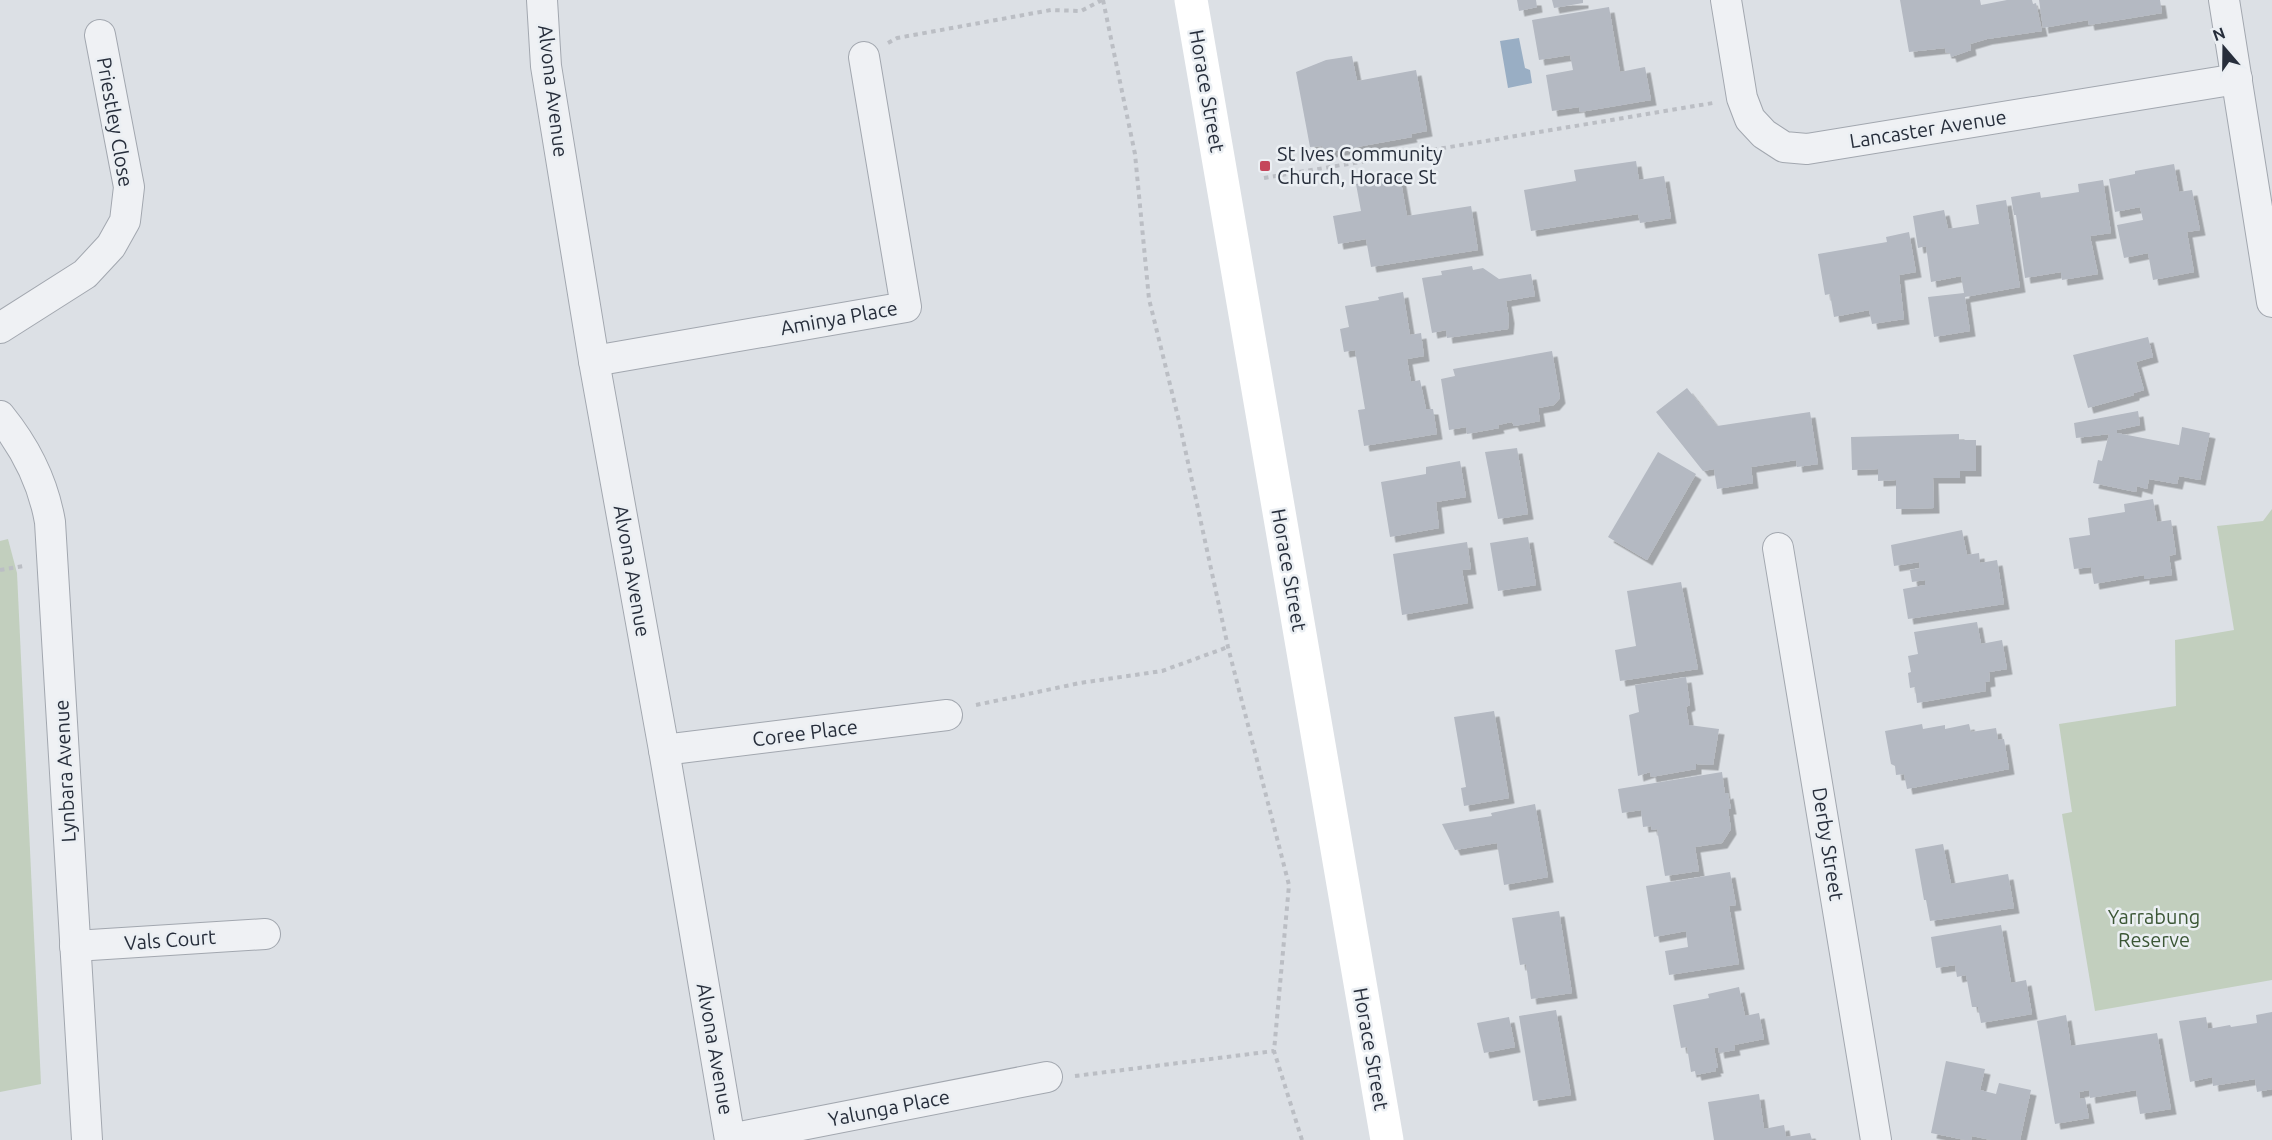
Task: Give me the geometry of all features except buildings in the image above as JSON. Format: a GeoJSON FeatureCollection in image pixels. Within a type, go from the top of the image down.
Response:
{"type":"FeatureCollection","features":[{"type":"Feature","properties":{"kind":"main road","name":"Horace Street"},"geometry":{"type":"LineString","coordinates":[[1191,0],[1387,1140]]}},
{"type":"Feature","properties":{"kind":"street","name":"Alvona Avenue"},"geometry":{"type":"LineString","coordinates":[[542,0],[546,66],[594,361],[664,750],[730,1139]]}},
{"type":"Feature","properties":{"kind":"street","name":"Lancaster Avenue"},"geometry":{"type":"LineString","coordinates":[[1726,0],[1742,98],[1750,119],[1764,134],[1784,147],[1807,149],[2237,79]]}},
{"type":"Feature","properties":{"kind":"street"},"geometry":{"type":"LineString","coordinates":[[2224,0],[2272,302]]}},
{"type":"Feature","properties":{"kind":"street","name":"Priestley Close"},"geometry":{"type":"LineString","coordinates":[[0,328],[85,274],[111,246],[125,221],[129,187],[100,35]]}},
{"type":"Feature","properties":{"kind":"street","name":"Aminya Place"},"geometry":{"type":"LineString","coordinates":[[594,361],[906,307],[864,57]]}},
{"type":"Feature","properties":{"kind":"street","name":"Lynbara Avenue"},"geometry":{"type":"LineString","coordinates":[[0,416],[27,453],[46,499],[50,522],[87,1140]]}},
{"type":"Feature","properties":{"kind":"street","name":"Derby Street"},"geometry":{"type":"LineString","coordinates":[[1778,548],[1876,1140]]}},
{"type":"Feature","properties":{"kind":"street","name":"Coree Place"},"geometry":{"type":"LineString","coordinates":[[664,750],[947,715]]}},
{"type":"Feature","properties":{"kind":"street","name":"Vals Court"},"geometry":{"type":"LineString","coordinates":[[75,946],[265,934]]}},
{"type":"Feature","properties":{"kind":"street","name":"Yalunga Place"},"geometry":{"type":"LineString","coordinates":[[730,1139],[1047,1077]]}},
{"type":"Feature","properties":{"kind":"path"},"geometry":{"type":"LineString","coordinates":[[864,57],[897,38],[1051,10],[1081,11],[1103,0],[1135,154],[1149,299],[1179,421],[1228,647],[1289,885],[1274,1051],[1302,1140]]}},
{"type":"Feature","properties":{"kind":"path"},"geometry":{"type":"LineString","coordinates":[[1264,178],[1742,98]]}},
{"type":"Feature","properties":{"kind":"path"},"geometry":{"type":"LineString","coordinates":[[947,715],[982,702],[1162,670],[1228,647]]}},
{"type":"Feature","properties":{"kind":"path"},"geometry":{"type":"LineString","coordinates":[[1047,1077],[1084,1076],[1274,1051]]}},
{"type":"Feature","properties":{"kind":"green space","name":"Yarrabung Reserve"},"geometry":{"type":"Polygon","coordinates":[[[2272,509],[2272,980],[2095,1011],[2062,814],[2072,812],[2059,724],[2176,706],[2175,640],[2234,630],[2217,526],[2263,521],[2272,509]]]}},
{"type":"Feature","properties":{"kind":"green space"},"geometry":{"type":"Polygon","coordinates":[[[8,539],[17,573],[41,1084],[0,1092],[0,541],[8,539]]]}},
{"type":"Feature","properties":{"kind":"water"},"geometry":{"type":"Polygon","coordinates":[[[1519,38],[1525,68],[1530,70],[1532,83],[1508,88],[1500,41],[1519,38]]]}},
{"type":"Feature","properties":{"kind":"place","name":"St Ives Community Church, Horace St"},"geometry":{"type":"Point","coordinates":[1265,166]}}]}
